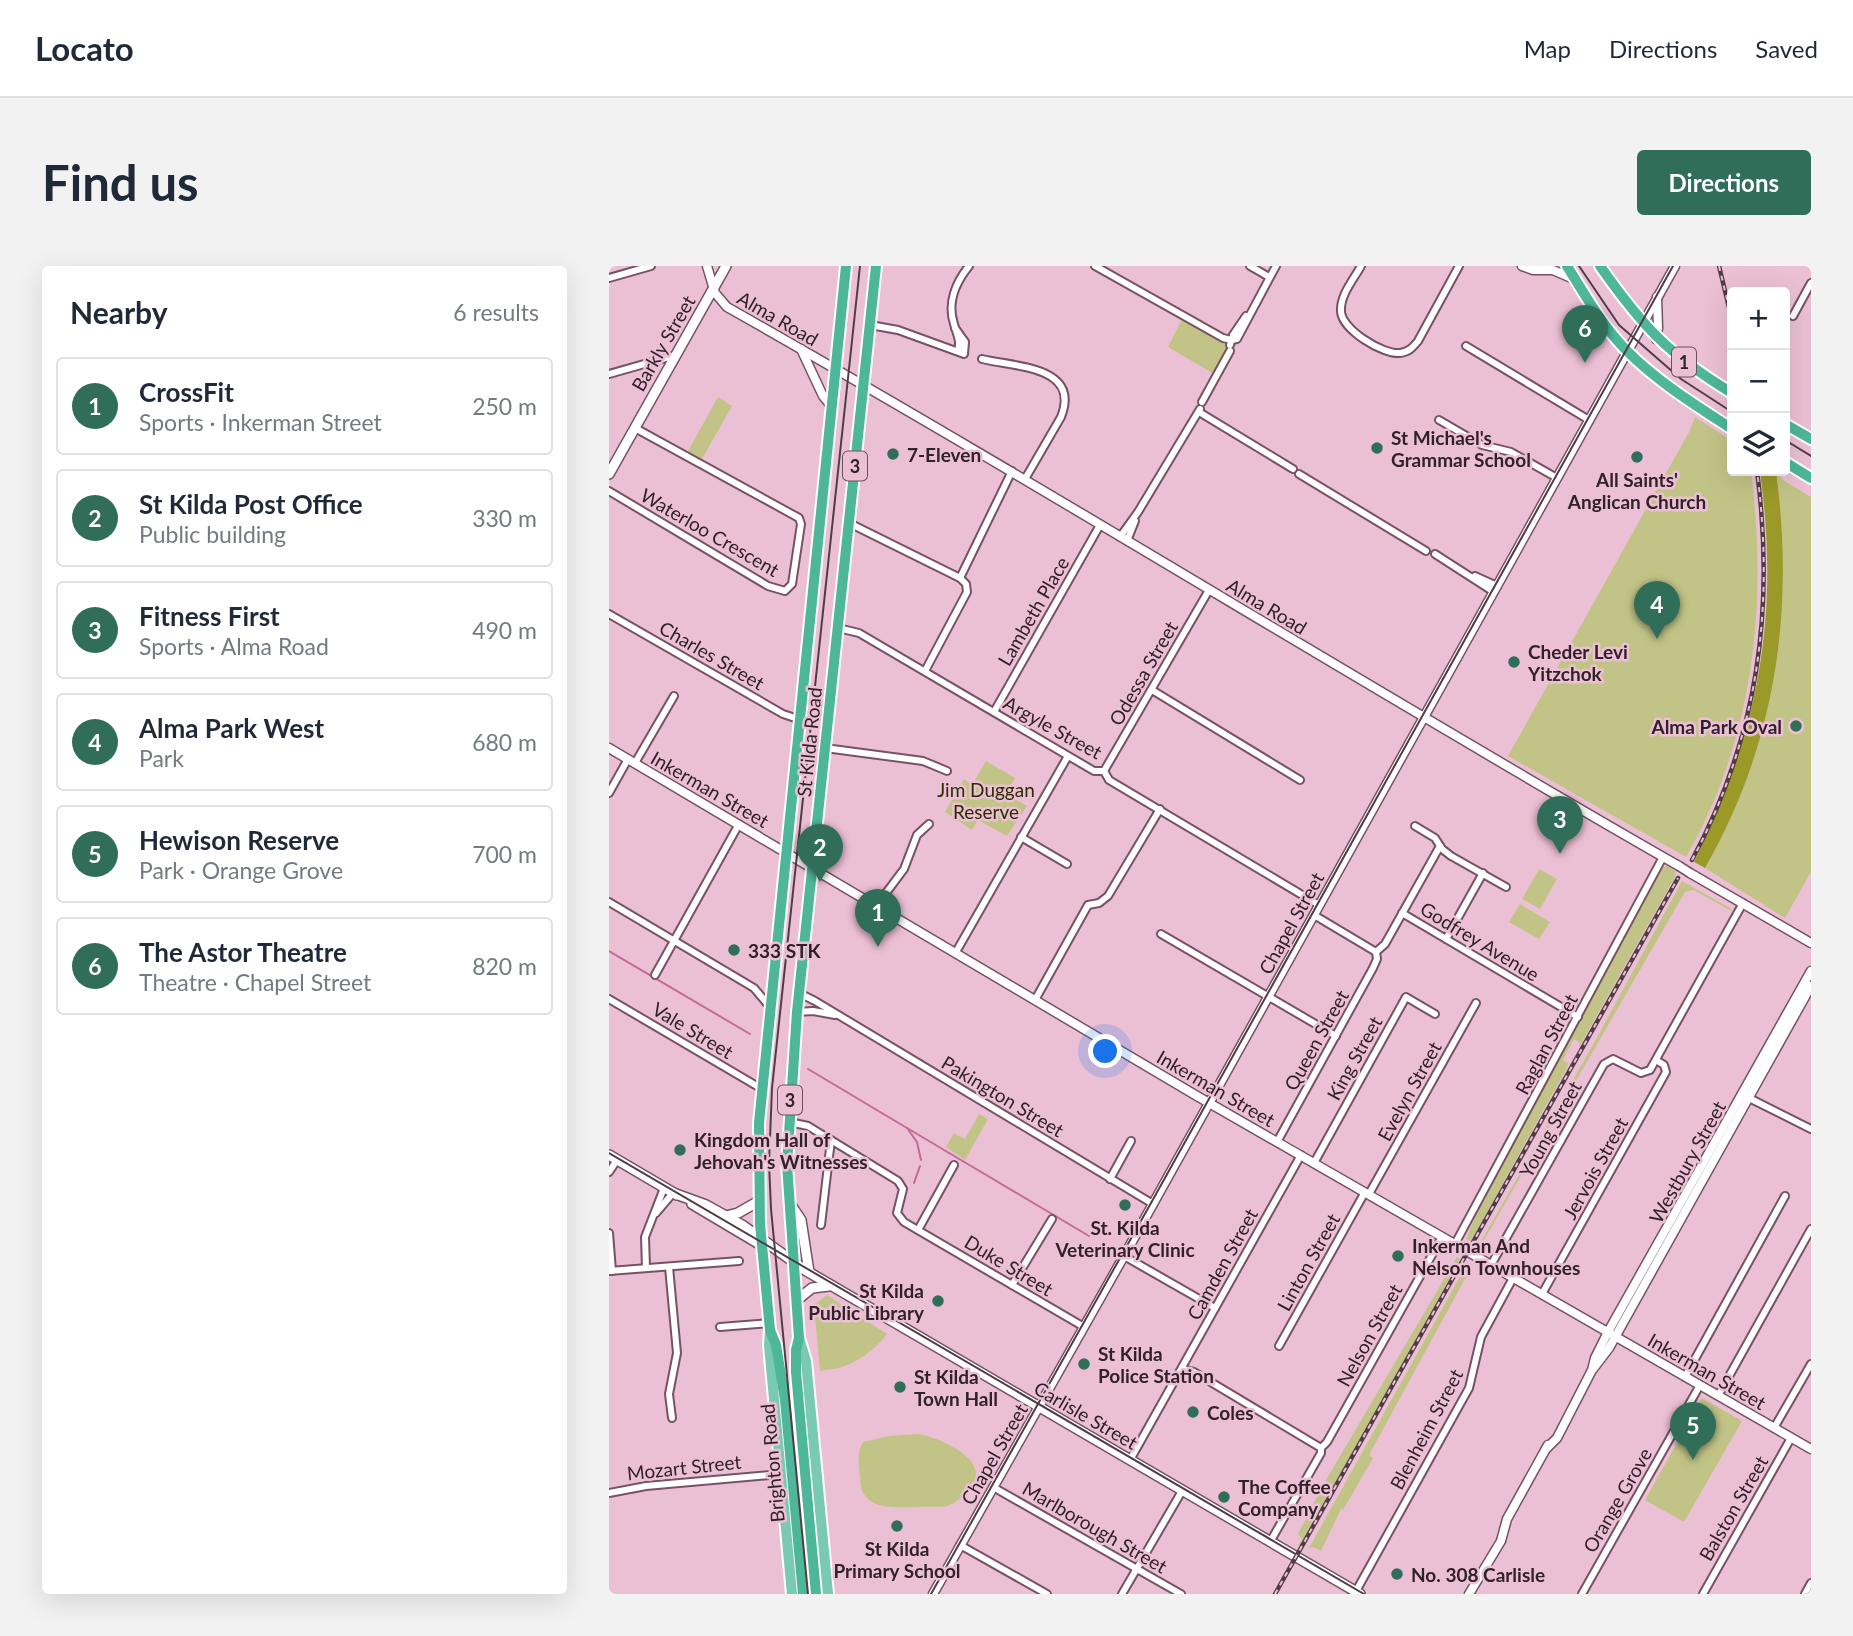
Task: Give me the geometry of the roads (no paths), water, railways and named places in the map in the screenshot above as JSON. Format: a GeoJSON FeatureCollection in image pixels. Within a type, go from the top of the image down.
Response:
{"type":"FeatureCollection","features":[{"type":"Feature","properties":{"kind":"highway","name":"St Kilda Road"},"geometry":{"type":"LineString","coordinates":[[762,1242],[759,1201],[762,1089],[846,266]]}},
{"type":"Feature","properties":{"kind":"highway","name":"St Kilda Road"},"geometry":{"type":"LineString","coordinates":[[794,1264],[788,1200],[788,1122],[797,1012],[876,266]]}},
{"type":"Feature","properties":{"kind":"highway","name":"1"},"geometry":{"type":"LineString","coordinates":[[1567,266],[1627,351],[1673,391],[1727,426]]}},
{"type":"Feature","properties":{"kind":"highway","name":"1"},"geometry":{"type":"LineString","coordinates":[[1600,266],[1656,339],[1687,365],[1727,390]]}},
{"type":"Feature","properties":{"kind":"highway"},"geometry":{"type":"LineString","coordinates":[[1790,427],[1811,439]]}},
{"type":"Feature","properties":{"kind":"highway"},"geometry":{"type":"LineString","coordinates":[[1790,464],[1811,478]]}},
{"type":"Feature","properties":{"kind":"highway","name":"Brighton Road"},"geometry":{"type":"LineString","coordinates":[[762,1242],[770,1326],[781,1373],[786,1474],[803,1594]]}},
{"type":"Feature","properties":{"kind":"highway","name":"Brighton Road"},"geometry":{"type":"LineString","coordinates":[[794,1264],[799,1338],[796,1350],[802,1387],[805,1473],[816,1594]]}},
{"type":"Feature","properties":{"kind":"highway","name":"Mozart Street"},"geometry":{"type":"LineString","coordinates":[[786,1474],[805,1473]]}},
{"type":"Feature","properties":{"kind":"main road","name":"Barkly Street"},"geometry":{"type":"LineString","coordinates":[[609,474],[726,266]]}},
{"type":"Feature","properties":{"kind":"main road","name":"Carlisle Street"},"geometry":{"type":"LineString","coordinates":[[613,1158],[762,1242]]}},
{"type":"Feature","properties":{"kind":"main road","name":"Carlisle Street"},"geometry":{"type":"LineString","coordinates":[[668,1191],[726,1216],[794,1264],[1357,1593]]}},
{"type":"Feature","properties":{"kind":"main road"},"geometry":{"type":"LineString","coordinates":[[788,1200],[801,1220],[809,1272]]}},
{"type":"Feature","properties":{"kind":"main road"},"geometry":{"type":"LineString","coordinates":[[726,1216],[741,1212],[759,1201]]}},
{"type":"Feature","properties":{"kind":"main road"},"geometry":{"type":"LineString","coordinates":[[797,1300],[812,1288],[831,1286]]}},
{"type":"Feature","properties":{"kind":"main road","name":"Brighton Road"},"geometry":{"type":"LineString","coordinates":[[770,1326],[773,1391],[786,1474],[792,1594]]}},
{"type":"Feature","properties":{"kind":"main road"},"geometry":{"type":"LineString","coordinates":[[773,1391],[781,1373]]}},
{"type":"Feature","properties":{"kind":"main road","name":"Brighton Road"},"geometry":{"type":"LineString","coordinates":[[802,1387],[828,1594]]}},
{"type":"Feature","properties":{"kind":"street"},"geometry":{"type":"LineString","coordinates":[[609,278],[651,266]]}},
{"type":"Feature","properties":{"kind":"street"},"geometry":{"type":"LineString","coordinates":[[707,266],[713,289]]}},
{"type":"Feature","properties":{"kind":"street"},"geometry":{"type":"LineString","coordinates":[[870,325],[892,329],[961,353],[965,342],[955,328],[951,314],[953,296],[959,280],[969,266]]}},
{"type":"Feature","properties":{"kind":"street"},"geometry":{"type":"LineString","coordinates":[[1095,266],[1223,338],[1230,346]]}},
{"type":"Feature","properties":{"kind":"street"},"geometry":{"type":"LineString","coordinates":[[1250,266],[1269,277]]}},
{"type":"Feature","properties":{"kind":"street"},"geometry":{"type":"LineString","coordinates":[[1123,539],[1200,407],[1230,346],[1238,339],[1276,266]]}},
{"type":"Feature","properties":{"kind":"street"},"geometry":{"type":"LineString","coordinates":[[1361,266],[1343,299],[1342,318],[1348,328],[1385,350],[1397,353],[1408,351],[1418,341],[1459,266]]}},
{"type":"Feature","properties":{"kind":"street"},"geometry":{"type":"LineString","coordinates":[[1522,266],[1532,270],[1553,270],[1576,280]]}},
{"type":"Feature","properties":{"kind":"street","name":"Chapel Street"},"geometry":{"type":"LineString","coordinates":[[933,1594],[1153,1204],[1673,267]]}},
{"type":"Feature","properties":{"kind":"street"},"geometry":{"type":"LineString","coordinates":[[1793,316],[1811,284]]}},
{"type":"Feature","properties":{"kind":"street","name":"Alma Road"},"geometry":{"type":"LineString","coordinates":[[713,289],[727,307],[1012,471],[1424,718],[1811,943]]}},
{"type":"Feature","properties":{"kind":"street"},"geometry":{"type":"LineString","coordinates":[[1656,339],[1657,297]]}},
{"type":"Feature","properties":{"kind":"street"},"geometry":{"type":"LineString","coordinates":[[1466,346],[1589,420]]}},
{"type":"Feature","properties":{"kind":"street"},"geometry":{"type":"LineString","coordinates":[[801,349],[823,396],[833,408]]}},
{"type":"Feature","properties":{"kind":"street"},"geometry":{"type":"LineString","coordinates":[[609,374],[676,355]]}},
{"type":"Feature","properties":{"kind":"street"},"geometry":{"type":"LineString","coordinates":[[982,359],[1046,373],[1054,378],[1064,391],[1062,415],[1025,479]]}},
{"type":"Feature","properties":{"kind":"street"},"geometry":{"type":"LineString","coordinates":[[1200,407],[1296,471],[1426,551]]}},
{"type":"Feature","properties":{"kind":"street"},"geometry":{"type":"LineString","coordinates":[[1439,420],[1482,445],[1511,452],[1557,478]]}},
{"type":"Feature","properties":{"kind":"street","name":"Waterloo Crescent"},"geometry":{"type":"LineString","coordinates":[[609,491],[768,586],[785,591],[792,584],[801,524],[799,519],[635,428]]}},
{"type":"Feature","properties":{"kind":"street"},"geometry":{"type":"LineString","coordinates":[[960,578],[1012,471]]}},
{"type":"Feature","properties":{"kind":"street"},"geometry":{"type":"LineString","coordinates":[[849,523],[960,578],[966,584],[967,592],[925,671]]}},
{"type":"Feature","properties":{"kind":"street","name":"Lambeth Place"},"geometry":{"type":"LineString","coordinates":[[994,712],[1100,525]]}},
{"type":"Feature","properties":{"kind":"street"},"geometry":{"type":"LineString","coordinates":[[1435,554],[1495,589]]}},
{"type":"Feature","properties":{"kind":"street","name":"Odessa Street"},"geometry":{"type":"LineString","coordinates":[[1104,771],[1209,590]]}},
{"type":"Feature","properties":{"kind":"street","name":"Charles Street"},"geometry":{"type":"LineString","coordinates":[[609,614],[787,717],[801,720]]}},
{"type":"Feature","properties":{"kind":"street","name":"Argyle Street"},"geometry":{"type":"LineString","coordinates":[[838,628],[859,633],[1094,771],[1104,771],[1109,780],[1319,905]]}},
{"type":"Feature","properties":{"kind":"street"},"geometry":{"type":"LineString","coordinates":[[1152,690],[1300,780]]}},
{"type":"Feature","properties":{"kind":"street"},"geometry":{"type":"LineString","coordinates":[[610,791],[674,696]]}},
{"type":"Feature","properties":{"kind":"street","name":"Inkerman Street"},"geometry":{"type":"LineString","coordinates":[[609,748],[1277,1142],[1791,1438],[1810,1446]]}},
{"type":"Feature","properties":{"kind":"street"},"geometry":{"type":"LineString","coordinates":[[825,748],[923,761],[947,771]]}},
{"type":"Feature","properties":{"kind":"street"},"geometry":{"type":"LineString","coordinates":[[956,952],[1068,756]]}},
{"type":"Feature","properties":{"kind":"street"},"geometry":{"type":"LineString","coordinates":[[1035,1000],[1088,905],[1099,903],[1108,896],[1160,809]]}},
{"type":"Feature","properties":{"kind":"street"},"geometry":{"type":"LineString","coordinates":[[655,975],[739,824]]}},
{"type":"Feature","properties":{"kind":"street"},"geometry":{"type":"LineString","coordinates":[[877,905],[904,869],[919,832],[929,824]]}},
{"type":"Feature","properties":{"kind":"street"},"geometry":{"type":"LineString","coordinates":[[1415,826],[1435,838],[1451,856],[1506,887]]}},
{"type":"Feature","properties":{"kind":"street"},"geometry":{"type":"LineString","coordinates":[[1021,837],[1067,864]]}},
{"type":"Feature","properties":{"kind":"street","name":"Queen Street"},"geometry":{"type":"LineString","coordinates":[[1277,1142],[1373,968],[1377,951],[1383,948],[1440,846]]}},
{"type":"Feature","properties":{"kind":"street","name":"Raglan Street"},"geometry":{"type":"LineString","coordinates":[[1455,1244],[1663,857]]}},
{"type":"Feature","properties":{"kind":"street"},"geometry":{"type":"LineString","coordinates":[[1446,939],[1483,873]]}},
{"type":"Feature","properties":{"kind":"street"},"geometry":{"type":"LineString","coordinates":[[609,902],[754,988],[770,1007]]}},
{"type":"Feature","properties":{"kind":"street"},"geometry":{"type":"LineString","coordinates":[[1656,1060],[1743,903]]}},
{"type":"Feature","properties":{"kind":"street","name":"Godfrey Avenue"},"geometry":{"type":"LineString","coordinates":[[1402,913],[1579,1017]]}},
{"type":"Feature","properties":{"kind":"street"},"geometry":{"type":"LineString","coordinates":[[1314,915],[1377,951]]}},
{"type":"Feature","properties":{"kind":"street"},"geometry":{"type":"LineString","coordinates":[[1161,934],[1336,1036]]}},
{"type":"Feature","properties":{"kind":"street","name":"Westbury Street"},"geometry":{"type":"LineString","coordinates":[[1469,1594],[1501,1541],[1507,1519],[1550,1441],[1562,1426],[1592,1370],[1601,1362],[1612,1334],[1745,1096],[1811,971]]}},
{"type":"Feature","properties":{"kind":"street"},"geometry":{"type":"LineString","coordinates":[[754,988],[763,989],[773,984]]}},
{"type":"Feature","properties":{"kind":"street","name":"Westbury Street"},"geometry":{"type":"LineString","coordinates":[[1745,1096],[1811,986]]}},
{"type":"Feature","properties":{"kind":"street","name":"Pakington Street"},"geometry":{"type":"LineString","coordinates":[[799,993],[815,1000],[1153,1204]]}},
{"type":"Feature","properties":{"kind":"street","name":"King Street"},"geometry":{"type":"LineString","coordinates":[[1314,1163],[1406,997],[1435,1014]]}},
{"type":"Feature","properties":{"kind":"street","name":"Vale Street"},"geometry":{"type":"LineString","coordinates":[[609,999],[762,1089]]}},
{"type":"Feature","properties":{"kind":"street","name":"Evelyn Street"},"geometry":{"type":"LineString","coordinates":[[1367,1193],[1476,1003]]}},
{"type":"Feature","properties":{"kind":"street","name":"Pakington Street"},"geometry":{"type":"LineString","coordinates":[[797,1012],[813,1011],[837,1015]]}},
{"type":"Feature","properties":{"kind":"street","name":"Young Street"},"geometry":{"type":"LineString","coordinates":[[1491,1265],[1606,1061],[1613,1059],[1644,1073],[1650,1070],[1656,1060]]}},
{"type":"Feature","properties":{"kind":"street","name":"Jervois Street"},"geometry":{"type":"LineString","coordinates":[[1542,1294],[1666,1072],[1664,1065],[1656,1060]]}},
{"type":"Feature","properties":{"kind":"street"},"geometry":{"type":"LineString","coordinates":[[1745,1096],[1811,1129]]}},
{"type":"Feature","properties":{"kind":"street"},"geometry":{"type":"LineString","coordinates":[[788,1122],[805,1125],[901,1183],[902,1193],[897,1213],[901,1219],[918,1230],[954,1165]]}},
{"type":"Feature","properties":{"kind":"street"},"geometry":{"type":"LineString","coordinates":[[821,1225],[831,1140]]}},
{"type":"Feature","properties":{"kind":"street"},"geometry":{"type":"LineString","coordinates":[[1109,1178],[1131,1141]]}},
{"type":"Feature","properties":{"kind":"street","name":"Camden Street"},"geometry":{"type":"LineString","coordinates":[[1130,1460],[1301,1155]]}},
{"type":"Feature","properties":{"kind":"street"},"geometry":{"type":"LineString","coordinates":[[609,1172],[613,1158]]}},
{"type":"Feature","properties":{"kind":"street"},"geometry":{"type":"LineString","coordinates":[[646,1268],[644,1243],[653,1217],[668,1191]]}},
{"type":"Feature","properties":{"kind":"street","name":"Linton Street"},"geometry":{"type":"LineString","coordinates":[[1279,1346],[1367,1193]]}},
{"type":"Feature","properties":{"kind":"street"},"geometry":{"type":"LineString","coordinates":[[1685,1377],[1785,1196]]}},
{"type":"Feature","properties":{"kind":"street"},"geometry":{"type":"LineString","coordinates":[[1012,1285],[1052,1219]]}},
{"type":"Feature","properties":{"kind":"street"},"geometry":{"type":"LineString","coordinates":[[1718,1396],[1811,1229]]}},
{"type":"Feature","properties":{"kind":"street","name":"Duke Street"},"geometry":{"type":"LineString","coordinates":[[918,1230],[1084,1327]]}},
{"type":"Feature","properties":{"kind":"street"},"geometry":{"type":"LineString","coordinates":[[609,1233],[610,1271],[739,1261]]}},
{"type":"Feature","properties":{"kind":"street","name":"Nelson Street"},"geometry":{"type":"LineString","coordinates":[[1270,1542],[1442,1237]]}},
{"type":"Feature","properties":{"kind":"street"},"geometry":{"type":"LineString","coordinates":[[1124,1256],[1215,1308]]}},
{"type":"Feature","properties":{"kind":"street"},"geometry":{"type":"LineString","coordinates":[[669,1267],[677,1353],[670,1394],[672,1418]]}},
{"type":"Feature","properties":{"kind":"street","name":"Blenheim Street"},"geometry":{"type":"LineString","coordinates":[[1357,1593],[1466,1393],[1474,1373],[1482,1337],[1513,1278]]}},
{"type":"Feature","properties":{"kind":"street"},"geometry":{"type":"LineString","coordinates":[[720,1326],[770,1326]]}},
{"type":"Feature","properties":{"kind":"street"},"geometry":{"type":"LineString","coordinates":[[1775,1428],[1811,1364]]}},
{"type":"Feature","properties":{"kind":"street"},"geometry":{"type":"LineString","coordinates":[[1183,1369],[1194,1372],[1321,1448]]}},
{"type":"Feature","properties":{"kind":"street","name":"Orange Grove"},"geometry":{"type":"LineString","coordinates":[[1582,1594],[1700,1385]]}},
{"type":"Feature","properties":{"kind":"street","name":"Balston Street"},"geometry":{"type":"LineString","coordinates":[[1703,1594],[1791,1438]]}},
{"type":"Feature","properties":{"kind":"street","name":"Mozart Street"},"geometry":{"type":"LineString","coordinates":[[609,1493],[646,1486],[786,1474]]}},
{"type":"Feature","properties":{"kind":"street","name":"Marlborough Street"},"geometry":{"type":"LineString","coordinates":[[993,1487],[1181,1594]]}},
{"type":"Feature","properties":{"kind":"street"},"geometry":{"type":"LineString","coordinates":[[1122,1594],[1182,1491]]}},
{"type":"Feature","properties":{"kind":"street"},"geometry":{"type":"LineString","coordinates":[[960,1545],[1047,1594]]}},
{"type":"Feature","properties":{"kind":"street"},"geometry":{"type":"LineString","coordinates":[[1805,1594],[1811,1583]]}},
{"type":"Feature","properties":{"kind":"waterway"},"geometry":{"type":"LineString","coordinates":[[609,951],[750,1034]]}},
{"type":"Feature","properties":{"kind":"waterway"},"geometry":{"type":"LineString","coordinates":[[808,1069],[907,1128],[917,1142],[921,1160]]}},
{"type":"Feature","properties":{"kind":"waterway"},"geometry":{"type":"LineString","coordinates":[[907,1128],[1089,1236]]}},
{"type":"Feature","properties":{"kind":"waterway"},"geometry":{"type":"LineString","coordinates":[[914,1183],[920,1166]]}},
{"type":"Feature","properties":{"kind":"tram line"},"geometry":{"type":"LineString","coordinates":[[808,1594],[771,1209],[769,1163],[772,1088],[860,266]]}},
{"type":"Feature","properties":{"kind":"tram line"},"geometry":{"type":"LineString","coordinates":[[1579,266],[1619,325],[1681,379],[1727,409]]}},
{"type":"Feature","properties":{"kind":"tram line"},"geometry":{"type":"LineString","coordinates":[[931,1594],[1673,266]]}},
{"type":"Feature","properties":{"kind":"tram line"},"geometry":{"type":"LineString","coordinates":[[1790,443],[1811,456]]}},
{"type":"Feature","properties":{"kind":"tram line"},"geometry":{"type":"LineString","coordinates":[[609,1153],[1364,1594]]}},
{"type":"Feature","properties":{"kind":"railway"},"geometry":{"type":"LineString","coordinates":[[1719,266],[1727,299]]}},
{"type":"Feature","properties":{"kind":"railway"},"geometry":{"type":"LineString","coordinates":[[1692,860],[1733,767],[1756,671],[1764,573],[1757,476]]}},
{"type":"Feature","properties":{"kind":"railway"},"geometry":{"type":"LineString","coordinates":[[1275,1594],[1678,878]]}},
{"type":"Feature","properties":{"kind":"place","name":"The Astor Theatre"},"geometry":{"type":"Point","coordinates":[1585,363]}},
{"type":"Feature","properties":{"kind":"place","name":"St Michael's Grammar School"},"geometry":{"type":"Point","coordinates":[1377,448]}},
{"type":"Feature","properties":{"kind":"place","name":"7-Eleven"},"geometry":{"type":"Point","coordinates":[893,454]}},
{"type":"Feature","properties":{"kind":"place","name":"All Saints' Anglican Church"},"geometry":{"type":"Point","coordinates":[1637,457]}},
{"type":"Feature","properties":{"kind":"place","name":"Alma Park West"},"geometry":{"type":"Point","coordinates":[1657,639]}},
{"type":"Feature","properties":{"kind":"place","name":"Cheder Levi Yitzchok"},"geometry":{"type":"Point","coordinates":[1514,662]}},
{"type":"Feature","properties":{"kind":"place","name":"Alma Park Oval"},"geometry":{"type":"Point","coordinates":[1796,726]}},
{"type":"Feature","properties":{"kind":"place","name":"Fitness First"},"geometry":{"type":"Point","coordinates":[1560,854]}},
{"type":"Feature","properties":{"kind":"place","name":"St Kilda Post Office"},"geometry":{"type":"Point","coordinates":[820,882]}},
{"type":"Feature","properties":{"kind":"place","name":"CrossFit"},"geometry":{"type":"Point","coordinates":[878,947]}},
{"type":"Feature","properties":{"kind":"place","name":"333 STK"},"geometry":{"type":"Point","coordinates":[734,950]}},
{"type":"Feature","properties":{"kind":"place","name":"Kingdom Hall of Jehovah's Witnesses"},"geometry":{"type":"Point","coordinates":[680,1150]}},
{"type":"Feature","properties":{"kind":"place","name":"St. Kilda Veterinary Clinic"},"geometry":{"type":"Point","coordinates":[1125,1205]}},
{"type":"Feature","properties":{"kind":"place","name":"Inkerman And Nelson Townhouses"},"geometry":{"type":"Point","coordinates":[1398,1256]}},
{"type":"Feature","properties":{"kind":"place","name":"St Kilda Public Library"},"geometry":{"type":"Point","coordinates":[938,1301]}},
{"type":"Feature","properties":{"kind":"place","name":"St Kilda Police Station"},"geometry":{"type":"Point","coordinates":[1084,1364]}},
{"type":"Feature","properties":{"kind":"place","name":"St Kilda Town Hall"},"geometry":{"type":"Point","coordinates":[900,1387]}},
{"type":"Feature","properties":{"kind":"place","name":"Coles"},"geometry":{"type":"Point","coordinates":[1193,1412]}},
{"type":"Feature","properties":{"kind":"place","name":"Hewison Reserve"},"geometry":{"type":"Point","coordinates":[1693,1460]}},
{"type":"Feature","properties":{"kind":"place","name":"The Coffee Company"},"geometry":{"type":"Point","coordinates":[1224,1497]}},
{"type":"Feature","properties":{"kind":"place","name":"St Kilda Primary School"},"geometry":{"type":"Point","coordinates":[897,1526]}},
{"type":"Feature","properties":{"kind":"place","name":"No. 308 Carlisle"},"geometry":{"type":"Point","coordinates":[1397,1574]}},
{"type":"Feature","properties":{"kind":"park label","name":"Jim Duggan Reserve"},"geometry":{"type":"Point","coordinates":[986,800]}}]}
